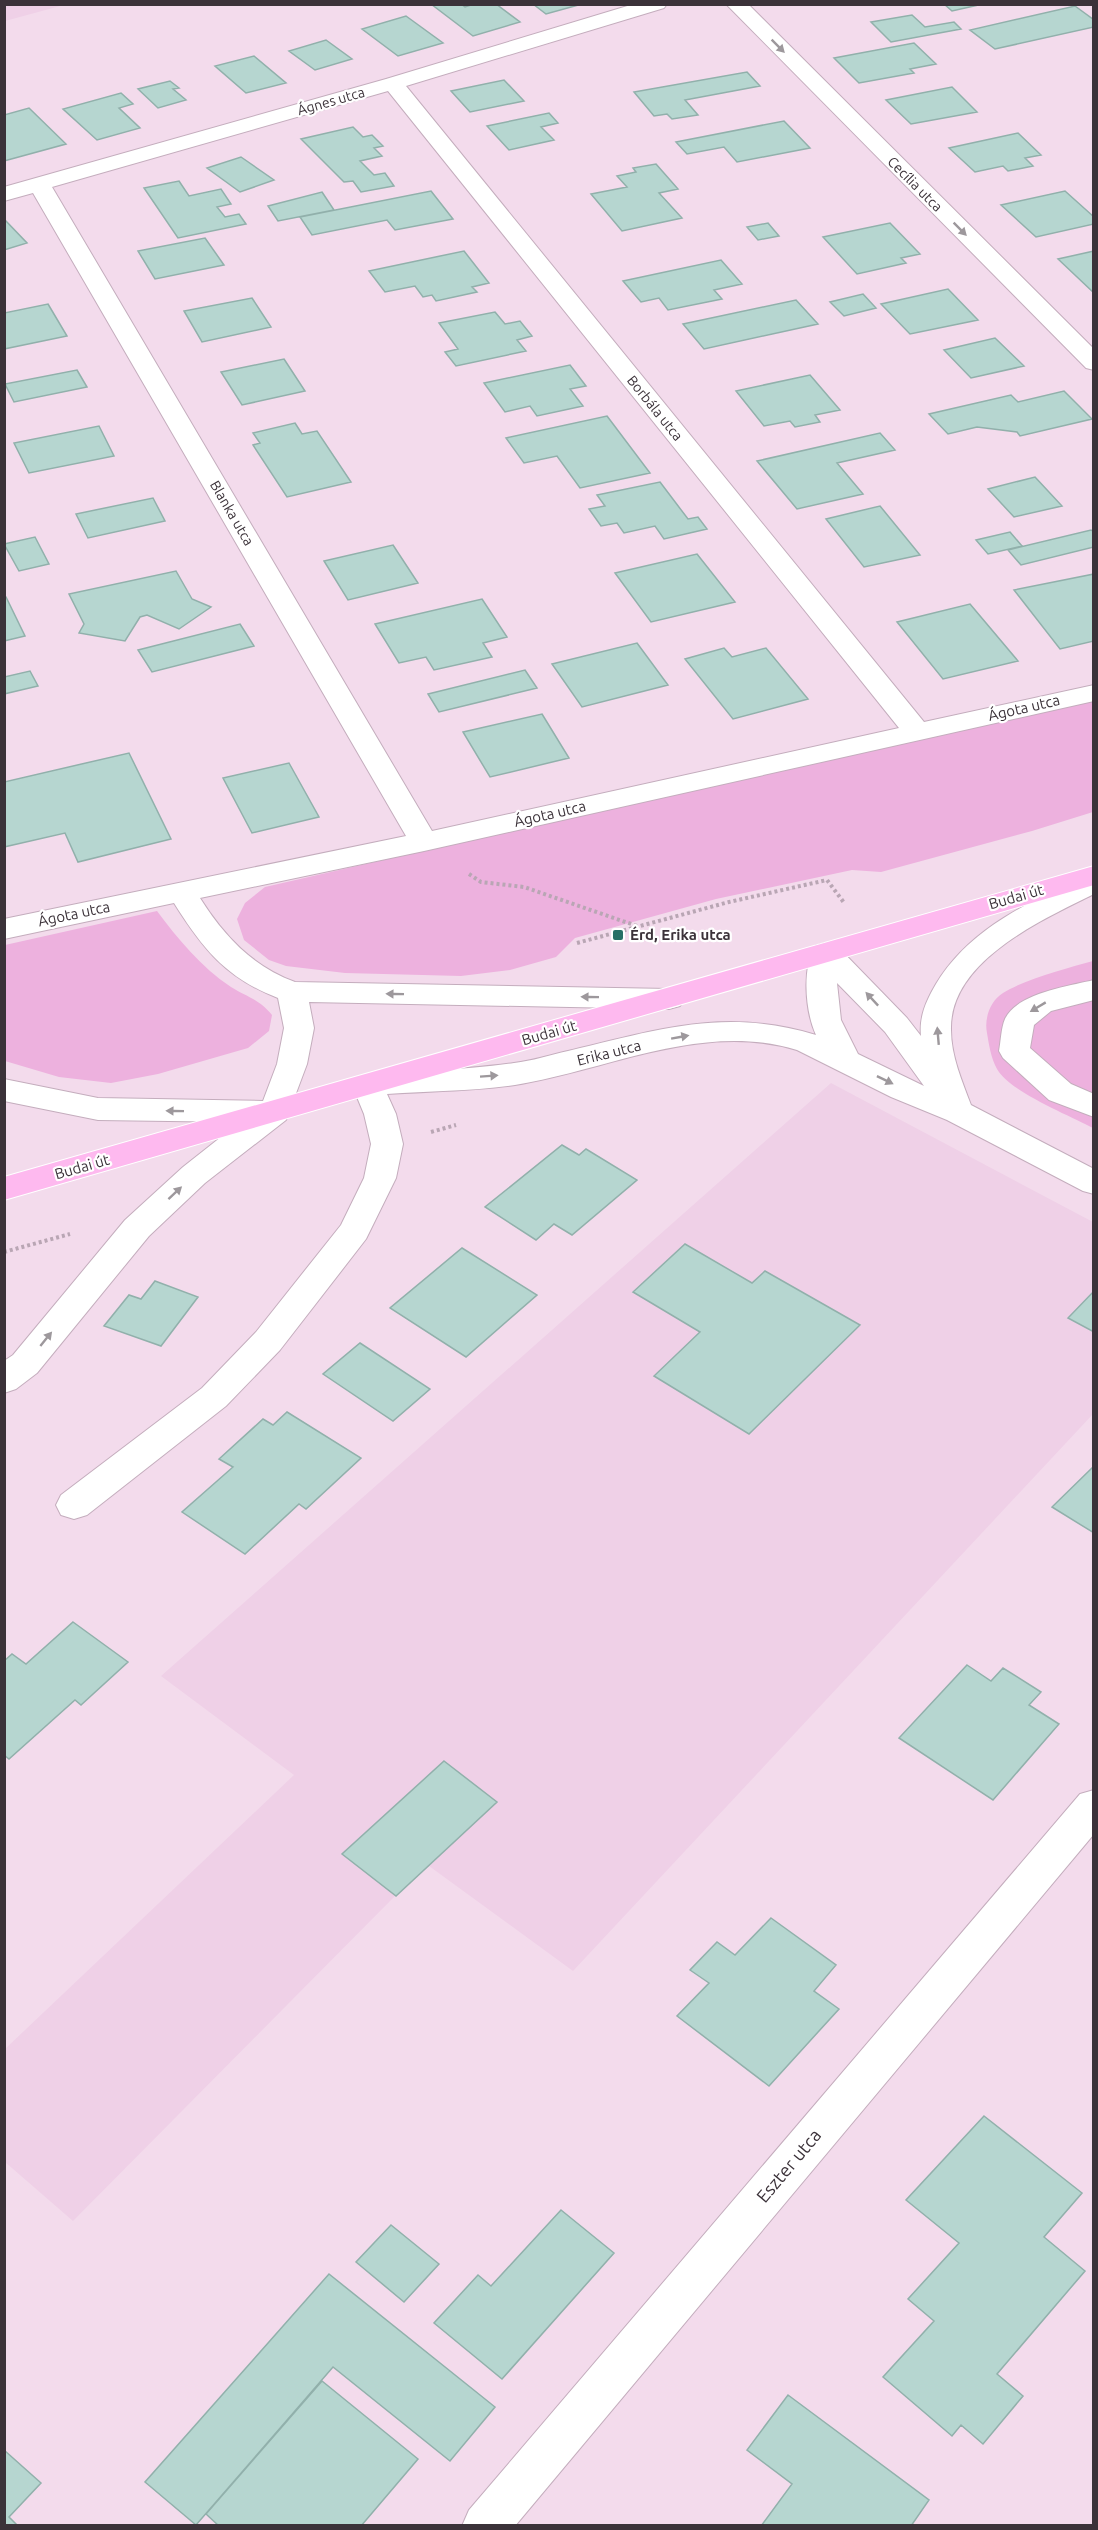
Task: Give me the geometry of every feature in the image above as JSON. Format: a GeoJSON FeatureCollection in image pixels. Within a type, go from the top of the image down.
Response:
{"type":"FeatureCollection","features":[{"type":"Feature","properties":{"kind":"main road","name":"Budai út"},"geometry":{"type":"LineString","coordinates":[[4,1189],[669,999],[1094,874]]}},
{"type":"Feature","properties":{"kind":"street","name":"Ágnes utca"},"geometry":{"type":"LineString","coordinates":[[4,194],[393,83],[657,4]]}},
{"type":"Feature","properties":{"kind":"street","name":"Cecília utca"},"geometry":{"type":"LineString","coordinates":[[736,4],[1094,363]]}},
{"type":"Feature","properties":{"kind":"street","name":"Borbála utca"},"geometry":{"type":"LineString","coordinates":[[393,83],[917,732]]}},
{"type":"Feature","properties":{"kind":"street","name":"Blanka utca"},"geometry":{"type":"LineString","coordinates":[[39,184],[424,842]]}},
{"type":"Feature","properties":{"kind":"street","name":"Ágota utca"},"geometry":{"type":"LineString","coordinates":[[4,929],[424,842],[1094,693]]}},
{"type":"Feature","properties":{"kind":"street"},"geometry":{"type":"LineString","coordinates":[[958,1112],[941,1062],[936,1018],[955,975],[977,949],[1006,927],[1094,882]]}},
{"type":"Feature","properties":{"kind":"street"},"geometry":{"type":"LineString","coordinates":[[182,892],[205,929],[233,959],[260,979],[292,992],[669,999]]}},
{"type":"Feature","properties":{"kind":"street","name":"Erika utca"},"geometry":{"type":"LineString","coordinates":[[826,952],[896,1025],[958,1112]]}},
{"type":"Feature","properties":{"kind":"street","name":"Erika utca"},"geometry":{"type":"LineString","coordinates":[[826,952],[822,983],[823,1015],[829,1035],[845,1059]]}},
{"type":"Feature","properties":{"kind":"street"},"geometry":{"type":"LineString","coordinates":[[1094,990],[1041,1004],[1020,1020],[1014,1051],[1060,1092],[1094,1106]]}},
{"type":"Feature","properties":{"kind":"street"},"geometry":{"type":"LineString","coordinates":[[4,1380],[25,1364],[137,1228],[194,1175],[275,1112],[292,1064],[299,1028],[292,992]]}},
{"type":"Feature","properties":{"kind":"street","name":"Erika utca"},"geometry":{"type":"LineString","coordinates":[[368,1085],[515,1074],[651,1042],[707,1032],[742,1030],[782,1035],[845,1059],[902,1089],[958,1112],[1094,1183]]}},
{"type":"Feature","properties":{"kind":"street"},"geometry":{"type":"LineString","coordinates":[[74,1505],[214,1397],[267,1341],[354,1231],[380,1178],[387,1144],[380,1114],[368,1085]]}},
{"type":"Feature","properties":{"kind":"street"},"geometry":{"type":"LineString","coordinates":[[4,1090],[98,1109],[275,1112]]}},
{"type":"Feature","properties":{"kind":"street","name":"Eszter utca"},"geometry":{"type":"LineString","coordinates":[[485,2526],[1094,1806]]}},
{"type":"Feature","properties":{"kind":"path"},"geometry":{"type":"LineString","coordinates":[[424,842],[481,882],[524,887],[638,927]]}},
{"type":"Feature","properties":{"kind":"path"},"geometry":{"type":"LineString","coordinates":[[577,943],[827,880],[871,939]]}},
{"type":"Feature","properties":{"kind":"shaded area"},"geometry":{"type":"Polygon","coordinates":[[[5,4],[64,4],[64,5],[5,21],[5,4]]]}},
{"type":"Feature","properties":{"kind":"shaded area"},"geometry":{"type":"Polygon","coordinates":[[[1093,698],[1093,812],[881,872],[852,870],[716,899],[575,938],[556,957],[510,970],[461,976],[345,973],[286,966],[269,960],[244,940],[237,919],[245,903],[265,887],[1093,698]]]}},
{"type":"Feature","properties":{"kind":"shaded area"},"geometry":{"type":"Polygon","coordinates":[[[157,911],[200,962],[231,987],[258,1002],[272,1015],[269,1031],[248,1048],[158,1074],[111,1083],[59,1077],[5,1061],[5,945],[157,911]]]}},
{"type":"Feature","properties":{"kind":"shaded area"},"geometry":{"type":"Polygon","coordinates":[[[1093,961],[1093,1128],[1027,1094],[1004,1078],[993,1060],[986,1028],[991,1005],[998,996],[1035,979],[1093,961]]]}},
{"type":"Feature","properties":{"kind":"shaded area"},"geometry":{"type":"Polygon","coordinates":[[[831,1083],[1093,1222],[1093,1414],[573,1971],[429,1866],[395,1896],[73,2221],[5,2162],[5,2049],[294,1775],[161,1676],[831,1083]]]}},
{"type":"Feature","properties":{"kind":"building"},"geometry":{"type":"Polygon","coordinates":[[[431,4],[461,4],[465,7],[474,4],[496,4],[520,22],[473,36],[431,4]]]}},
{"type":"Feature","properties":{"kind":"building"},"geometry":{"type":"Polygon","coordinates":[[[533,4],[582,4],[546,14],[533,4]]]}},
{"type":"Feature","properties":{"kind":"building"},"geometry":{"type":"Polygon","coordinates":[[[944,4],[983,4],[952,11],[944,4]]]}},
{"type":"Feature","properties":{"kind":"building"},"geometry":{"type":"Polygon","coordinates":[[[1075,6],[1094,20],[1094,27],[995,49],[970,30],[1075,6]]]}},
{"type":"Feature","properties":{"kind":"building"},"geometry":{"type":"Polygon","coordinates":[[[912,15],[925,27],[954,22],[961,29],[891,42],[871,22],[912,15]]]}},
{"type":"Feature","properties":{"kind":"building"},"geometry":{"type":"Polygon","coordinates":[[[406,16],[443,43],[398,56],[362,29],[406,16]]]}},
{"type":"Feature","properties":{"kind":"building"},"geometry":{"type":"Polygon","coordinates":[[[326,40],[352,59],[315,70],[289,51],[326,40]]]}},
{"type":"Feature","properties":{"kind":"building"},"geometry":{"type":"Polygon","coordinates":[[[914,43],[936,64],[910,69],[914,73],[859,83],[834,58],[914,43]]]}},
{"type":"Feature","properties":{"kind":"building"},"geometry":{"type":"Polygon","coordinates":[[[254,56],[286,83],[246,93],[215,66],[254,56]]]}},
{"type":"Feature","properties":{"kind":"building"},"geometry":{"type":"Polygon","coordinates":[[[747,72],[760,86],[685,100],[698,115],[672,119],[667,114],[654,116],[634,92],[747,72]]]}},
{"type":"Feature","properties":{"kind":"building"},"geometry":{"type":"Polygon","coordinates":[[[504,80],[524,101],[470,112],[451,91],[504,80]]]}},
{"type":"Feature","properties":{"kind":"building"},"geometry":{"type":"Polygon","coordinates":[[[170,81],[179,88],[173,89],[186,100],[158,108],[138,89],[170,81]]]}},
{"type":"Feature","properties":{"kind":"building"},"geometry":{"type":"Polygon","coordinates":[[[952,87],[977,112],[911,124],[886,100],[952,87]]]}},
{"type":"Feature","properties":{"kind":"building"},"geometry":{"type":"Polygon","coordinates":[[[121,93],[133,104],[119,108],[140,128],[97,140],[63,109],[121,93]]]}},
{"type":"Feature","properties":{"kind":"building"},"geometry":{"type":"Polygon","coordinates":[[[29,108],[66,144],[4,161],[4,115],[29,108]]]}},
{"type":"Feature","properties":{"kind":"building"},"geometry":{"type":"Polygon","coordinates":[[[549,113],[558,123],[541,127],[554,140],[509,150],[487,126],[549,113]]]}},
{"type":"Feature","properties":{"kind":"building"},"geometry":{"type":"Polygon","coordinates":[[[784,121],[810,148],[737,162],[724,147],[687,154],[676,142],[784,121]]]}},
{"type":"Feature","properties":{"kind":"building"},"geometry":{"type":"Polygon","coordinates":[[[353,127],[363,137],[372,135],[383,146],[374,148],[382,156],[360,161],[374,175],[385,173],[394,186],[361,192],[353,181],[344,182],[301,139],[353,127]]]}},
{"type":"Feature","properties":{"kind":"building"},"geometry":{"type":"Polygon","coordinates":[[[1018,133],[1041,155],[1025,158],[1033,166],[1008,171],[1003,166],[975,172],[949,148],[1018,133]]]}},
{"type":"Feature","properties":{"kind":"building"},"geometry":{"type":"Polygon","coordinates":[[[241,157],[274,180],[240,192],[207,168],[241,157]]]}},
{"type":"Feature","properties":{"kind":"building"},"geometry":{"type":"Polygon","coordinates":[[[656,164],[678,189],[659,193],[682,218],[622,231],[591,194],[627,187],[617,176],[636,172],[633,168],[656,164]]]}},
{"type":"Feature","properties":{"kind":"building"},"geometry":{"type":"Polygon","coordinates":[[[179,181],[189,196],[221,189],[231,204],[217,207],[225,217],[239,214],[246,224],[178,238],[144,188],[179,181]]]}},
{"type":"Feature","properties":{"kind":"building"},"geometry":{"type":"Polygon","coordinates":[[[431,191],[453,219],[395,230],[387,220],[312,235],[300,217],[431,191]]]}},
{"type":"Feature","properties":{"kind":"building"},"geometry":{"type":"Polygon","coordinates":[[[1065,191],[1094,217],[1094,224],[1036,237],[1001,205],[1065,191]]]}},
{"type":"Feature","properties":{"kind":"building"},"geometry":{"type":"Polygon","coordinates":[[[322,192],[334,210],[278,221],[268,206],[322,192]]]}},
{"type":"Feature","properties":{"kind":"building"},"geometry":{"type":"Polygon","coordinates":[[[5,220],[27,243],[4,250],[5,220]]]}},
{"type":"Feature","properties":{"kind":"building"},"geometry":{"type":"Polygon","coordinates":[[[768,223],[779,236],[758,240],[747,227],[768,223]]]}},
{"type":"Feature","properties":{"kind":"building"},"geometry":{"type":"Polygon","coordinates":[[[890,223],[920,254],[901,258],[906,263],[857,274],[823,237],[890,223]]]}},
{"type":"Feature","properties":{"kind":"building"},"geometry":{"type":"Polygon","coordinates":[[[205,238],[224,265],[155,279],[138,251],[205,238]]]}},
{"type":"Feature","properties":{"kind":"building"},"geometry":{"type":"Polygon","coordinates":[[[464,251],[489,283],[472,287],[477,292],[436,301],[432,295],[423,297],[415,286],[385,292],[369,271],[464,251]]]}},
{"type":"Feature","properties":{"kind":"building"},"geometry":{"type":"Polygon","coordinates":[[[1094,251],[1094,293],[1058,259],[1094,251]]]}},
{"type":"Feature","properties":{"kind":"building"},"geometry":{"type":"Polygon","coordinates":[[[721,260],[742,284],[714,290],[722,299],[668,310],[659,298],[641,302],[623,281],[721,260]]]}},
{"type":"Feature","properties":{"kind":"building"},"geometry":{"type":"Polygon","coordinates":[[[948,289],[978,320],[910,334],[881,304],[948,289]]]}},
{"type":"Feature","properties":{"kind":"building"},"geometry":{"type":"Polygon","coordinates":[[[863,294],[876,308],[844,316],[830,302],[863,294]]]}},
{"type":"Feature","properties":{"kind":"building"},"geometry":{"type":"Polygon","coordinates":[[[252,298],[271,327],[202,342],[184,311],[252,298]]]}},
{"type":"Feature","properties":{"kind":"building"},"geometry":{"type":"Polygon","coordinates":[[[796,300],[818,324],[704,349],[683,324],[796,300]]]}},
{"type":"Feature","properties":{"kind":"building"},"geometry":{"type":"Polygon","coordinates":[[[48,304],[67,336],[4,349],[4,313],[48,304]]]}},
{"type":"Feature","properties":{"kind":"building"},"geometry":{"type":"Polygon","coordinates":[[[495,312],[505,324],[520,321],[532,336],[517,340],[526,351],[456,366],[445,352],[458,349],[439,323],[495,312]]]}},
{"type":"Feature","properties":{"kind":"building"},"geometry":{"type":"Polygon","coordinates":[[[995,338],[1024,366],[971,378],[944,350],[995,338]]]}},
{"type":"Feature","properties":{"kind":"building"},"geometry":{"type":"Polygon","coordinates":[[[284,359],[305,391],[242,405],[221,372],[284,359]]]}},
{"type":"Feature","properties":{"kind":"building"},"geometry":{"type":"Polygon","coordinates":[[[570,365],[586,386],[570,389],[583,406],[537,416],[530,406],[505,412],[484,383],[570,365]]]}},
{"type":"Feature","properties":{"kind":"building"},"geometry":{"type":"Polygon","coordinates":[[[77,370],[87,387],[14,402],[5,384],[77,370]]]}},
{"type":"Feature","properties":{"kind":"building"},"geometry":{"type":"Polygon","coordinates":[[[810,375],[840,410],[815,415],[820,422],[795,427],[790,421],[764,426],[736,391],[810,375]]]}},
{"type":"Feature","properties":{"kind":"building"},"geometry":{"type":"Polygon","coordinates":[[[1064,391],[1092,419],[1020,436],[1017,432],[977,427],[948,434],[929,414],[1011,395],[1018,402],[1064,391]]]}},
{"type":"Feature","properties":{"kind":"building"},"geometry":{"type":"Polygon","coordinates":[[[607,416],[650,473],[580,488],[557,456],[524,463],[506,438],[607,416]]]}},
{"type":"Feature","properties":{"kind":"building"},"geometry":{"type":"Polygon","coordinates":[[[295,423],[302,434],[317,431],[351,482],[287,497],[253,445],[260,443],[253,433],[295,423]]]}},
{"type":"Feature","properties":{"kind":"building"},"geometry":{"type":"Polygon","coordinates":[[[99,426],[114,456],[29,473],[14,443],[99,426]]]}},
{"type":"Feature","properties":{"kind":"building"},"geometry":{"type":"Polygon","coordinates":[[[880,433],[895,450],[837,463],[863,494],[797,509],[757,461],[880,433]]]}},
{"type":"Feature","properties":{"kind":"building"},"geometry":{"type":"Polygon","coordinates":[[[1035,477],[1062,506],[1014,517],[988,489],[1035,477]]]}},
{"type":"Feature","properties":{"kind":"building"},"geometry":{"type":"Polygon","coordinates":[[[660,482],[688,519],[698,517],[707,529],[664,539],[655,526],[624,533],[617,523],[601,526],[589,509],[605,506],[597,495],[660,482]]]}},
{"type":"Feature","properties":{"kind":"building"},"geometry":{"type":"Polygon","coordinates":[[[153,498],[165,521],[88,538],[76,514],[153,498]]]}},
{"type":"Feature","properties":{"kind":"building"},"geometry":{"type":"Polygon","coordinates":[[[880,506],[920,555],[864,567],[826,519],[880,506]]]}},
{"type":"Feature","properties":{"kind":"building"},"geometry":{"type":"Polygon","coordinates":[[[1091,530],[1094,532],[1094,547],[1021,565],[1008,550],[1091,530]]]}},
{"type":"Feature","properties":{"kind":"building"},"geometry":{"type":"Polygon","coordinates":[[[1010,532],[1022,546],[988,554],[976,540],[1010,532]]]}},
{"type":"Feature","properties":{"kind":"building"},"geometry":{"type":"Polygon","coordinates":[[[35,537],[49,564],[19,571],[4,544],[35,537]]]}},
{"type":"Feature","properties":{"kind":"building"},"geometry":{"type":"Polygon","coordinates":[[[393,545],[418,583],[348,600],[324,561],[393,545]]]}},
{"type":"Feature","properties":{"kind":"building"},"geometry":{"type":"Polygon","coordinates":[[[697,554],[735,602],[651,622],[615,573],[697,554]]]}},
{"type":"Feature","properties":{"kind":"building"},"geometry":{"type":"Polygon","coordinates":[[[176,571],[192,599],[211,607],[179,629],[147,615],[140,617],[125,641],[79,633],[84,624],[69,594],[176,571]]]}},
{"type":"Feature","properties":{"kind":"building"},"geometry":{"type":"Polygon","coordinates":[[[1094,574],[1094,641],[1060,649],[1014,590],[1094,574]]]}},
{"type":"Feature","properties":{"kind":"building"},"geometry":{"type":"Polygon","coordinates":[[[4,597],[6,597],[25,636],[4,641],[4,597]]]}},
{"type":"Feature","properties":{"kind":"building"},"geometry":{"type":"Polygon","coordinates":[[[482,599],[507,637],[483,643],[492,657],[434,670],[426,657],[399,663],[375,624],[482,599]]]}},
{"type":"Feature","properties":{"kind":"building"},"geometry":{"type":"Polygon","coordinates":[[[970,604],[1018,661],[943,679],[897,622],[970,604]]]}},
{"type":"Feature","properties":{"kind":"building"},"geometry":{"type":"Polygon","coordinates":[[[240,624],[254,646],[152,672],[138,650],[240,624]]]}},
{"type":"Feature","properties":{"kind":"building"},"geometry":{"type":"Polygon","coordinates":[[[637,643],[668,685],[582,707],[552,664],[637,643]]]}},
{"type":"Feature","properties":{"kind":"building"},"geometry":{"type":"Polygon","coordinates":[[[724,648],[732,657],[766,648],[808,699],[733,719],[685,659],[724,648]]]}},
{"type":"Feature","properties":{"kind":"building"},"geometry":{"type":"Polygon","coordinates":[[[525,670],[537,688],[439,712],[428,694],[525,670]]]}},
{"type":"Feature","properties":{"kind":"building"},"geometry":{"type":"Polygon","coordinates":[[[30,671],[38,686],[4,694],[4,677],[30,671]]]}},
{"type":"Feature","properties":{"kind":"building"},"geometry":{"type":"Polygon","coordinates":[[[542,714],[569,758],[490,777],[463,732],[542,714]]]}},
{"type":"Feature","properties":{"kind":"building"},"geometry":{"type":"Polygon","coordinates":[[[129,753],[171,839],[78,862],[65,833],[4,847],[4,782],[129,753]]]}},
{"type":"Feature","properties":{"kind":"building"},"geometry":{"type":"Polygon","coordinates":[[[289,763],[319,817],[252,833],[223,778],[289,763]]]}},
{"type":"Feature","properties":{"kind":"building"},"geometry":{"type":"Polygon","coordinates":[[[562,1145],[579,1155],[586,1149],[637,1180],[572,1235],[554,1224],[536,1240],[485,1207],[562,1145]]]}},
{"type":"Feature","properties":{"kind":"building"},"geometry":{"type":"Polygon","coordinates":[[[685,1244],[752,1283],[765,1271],[860,1325],[749,1434],[654,1376],[700,1332],[633,1292],[685,1244]]]}},
{"type":"Feature","properties":{"kind":"building"},"geometry":{"type":"Polygon","coordinates":[[[462,1248],[537,1295],[466,1357],[390,1308],[462,1248]]]}},
{"type":"Feature","properties":{"kind":"building"},"geometry":{"type":"Polygon","coordinates":[[[155,1281],[198,1297],[161,1346],[104,1326],[129,1295],[141,1299],[155,1281]]]}},
{"type":"Feature","properties":{"kind":"building"},"geometry":{"type":"Polygon","coordinates":[[[1094,1291],[1094,1332],[1068,1318],[1094,1291]]]}},
{"type":"Feature","properties":{"kind":"building"},"geometry":{"type":"Polygon","coordinates":[[[360,1343],[430,1389],[393,1421],[323,1374],[360,1343]]]}},
{"type":"Feature","properties":{"kind":"building"},"geometry":{"type":"Polygon","coordinates":[[[287,1412],[361,1458],[306,1509],[299,1504],[245,1554],[182,1512],[233,1467],[219,1459],[263,1419],[273,1425],[287,1412]]]}},
{"type":"Feature","properties":{"kind":"building"},"geometry":{"type":"Polygon","coordinates":[[[1094,1466],[1094,1533],[1052,1507],[1094,1466]]]}},
{"type":"Feature","properties":{"kind":"building"},"geometry":{"type":"Polygon","coordinates":[[[73,1622],[128,1662],[81,1705],[75,1700],[9,1759],[4,1755],[4,1661],[12,1654],[26,1664],[73,1622]]]}},
{"type":"Feature","properties":{"kind":"building"},"geometry":{"type":"Polygon","coordinates":[[[967,1665],[991,1681],[1003,1668],[1041,1692],[1029,1705],[1059,1724],[993,1800],[899,1738],[967,1665]]]}},
{"type":"Feature","properties":{"kind":"building"},"geometry":{"type":"Polygon","coordinates":[[[444,1761],[497,1802],[396,1896],[342,1854],[444,1761]]]}},
{"type":"Feature","properties":{"kind":"building"},"geometry":{"type":"Polygon","coordinates":[[[771,1918],[836,1965],[814,1991],[839,2009],[769,2086],[677,2016],[709,1983],[690,1970],[717,1942],[735,1955],[771,1918]]]}},
{"type":"Feature","properties":{"kind":"building"},"geometry":{"type":"Polygon","coordinates":[[[984,2116],[1082,2193],[1044,2237],[1085,2271],[997,2374],[1023,2396],[983,2444],[961,2425],[952,2436],[883,2377],[934,2321],[908,2299],[959,2243],[906,2200],[984,2116]]]}},
{"type":"Feature","properties":{"kind":"building"},"geometry":{"type":"Polygon","coordinates":[[[561,2210],[614,2253],[502,2379],[434,2323],[478,2275],[491,2286],[561,2210]]]}},
{"type":"Feature","properties":{"kind":"building"},"geometry":{"type":"Polygon","coordinates":[[[391,2225],[439,2264],[404,2302],[356,2262],[391,2225]]]}},
{"type":"Feature","properties":{"kind":"building"},"geometry":{"type":"Polygon","coordinates":[[[329,2274],[495,2407],[450,2461],[333,2367],[196,2525],[145,2482],[329,2274]]]}},
{"type":"Feature","properties":{"kind":"building"},"geometry":{"type":"Polygon","coordinates":[[[322,2381],[418,2459],[361,2526],[219,2526],[206,2514],[322,2381]]]}},
{"type":"Feature","properties":{"kind":"building"},"geometry":{"type":"Polygon","coordinates":[[[788,2395],[929,2500],[911,2526],[761,2526],[792,2484],[747,2450],[788,2395]]]}},
{"type":"Feature","properties":{"kind":"building"},"geometry":{"type":"Polygon","coordinates":[[[4,2450],[41,2483],[9,2517],[18,2526],[4,2526],[4,2450]]]}},
{"type":"Feature","properties":{"kind":"place","name":"Érd, Erika utca"},"geometry":{"type":"Point","coordinates":[618,935]}}]}
